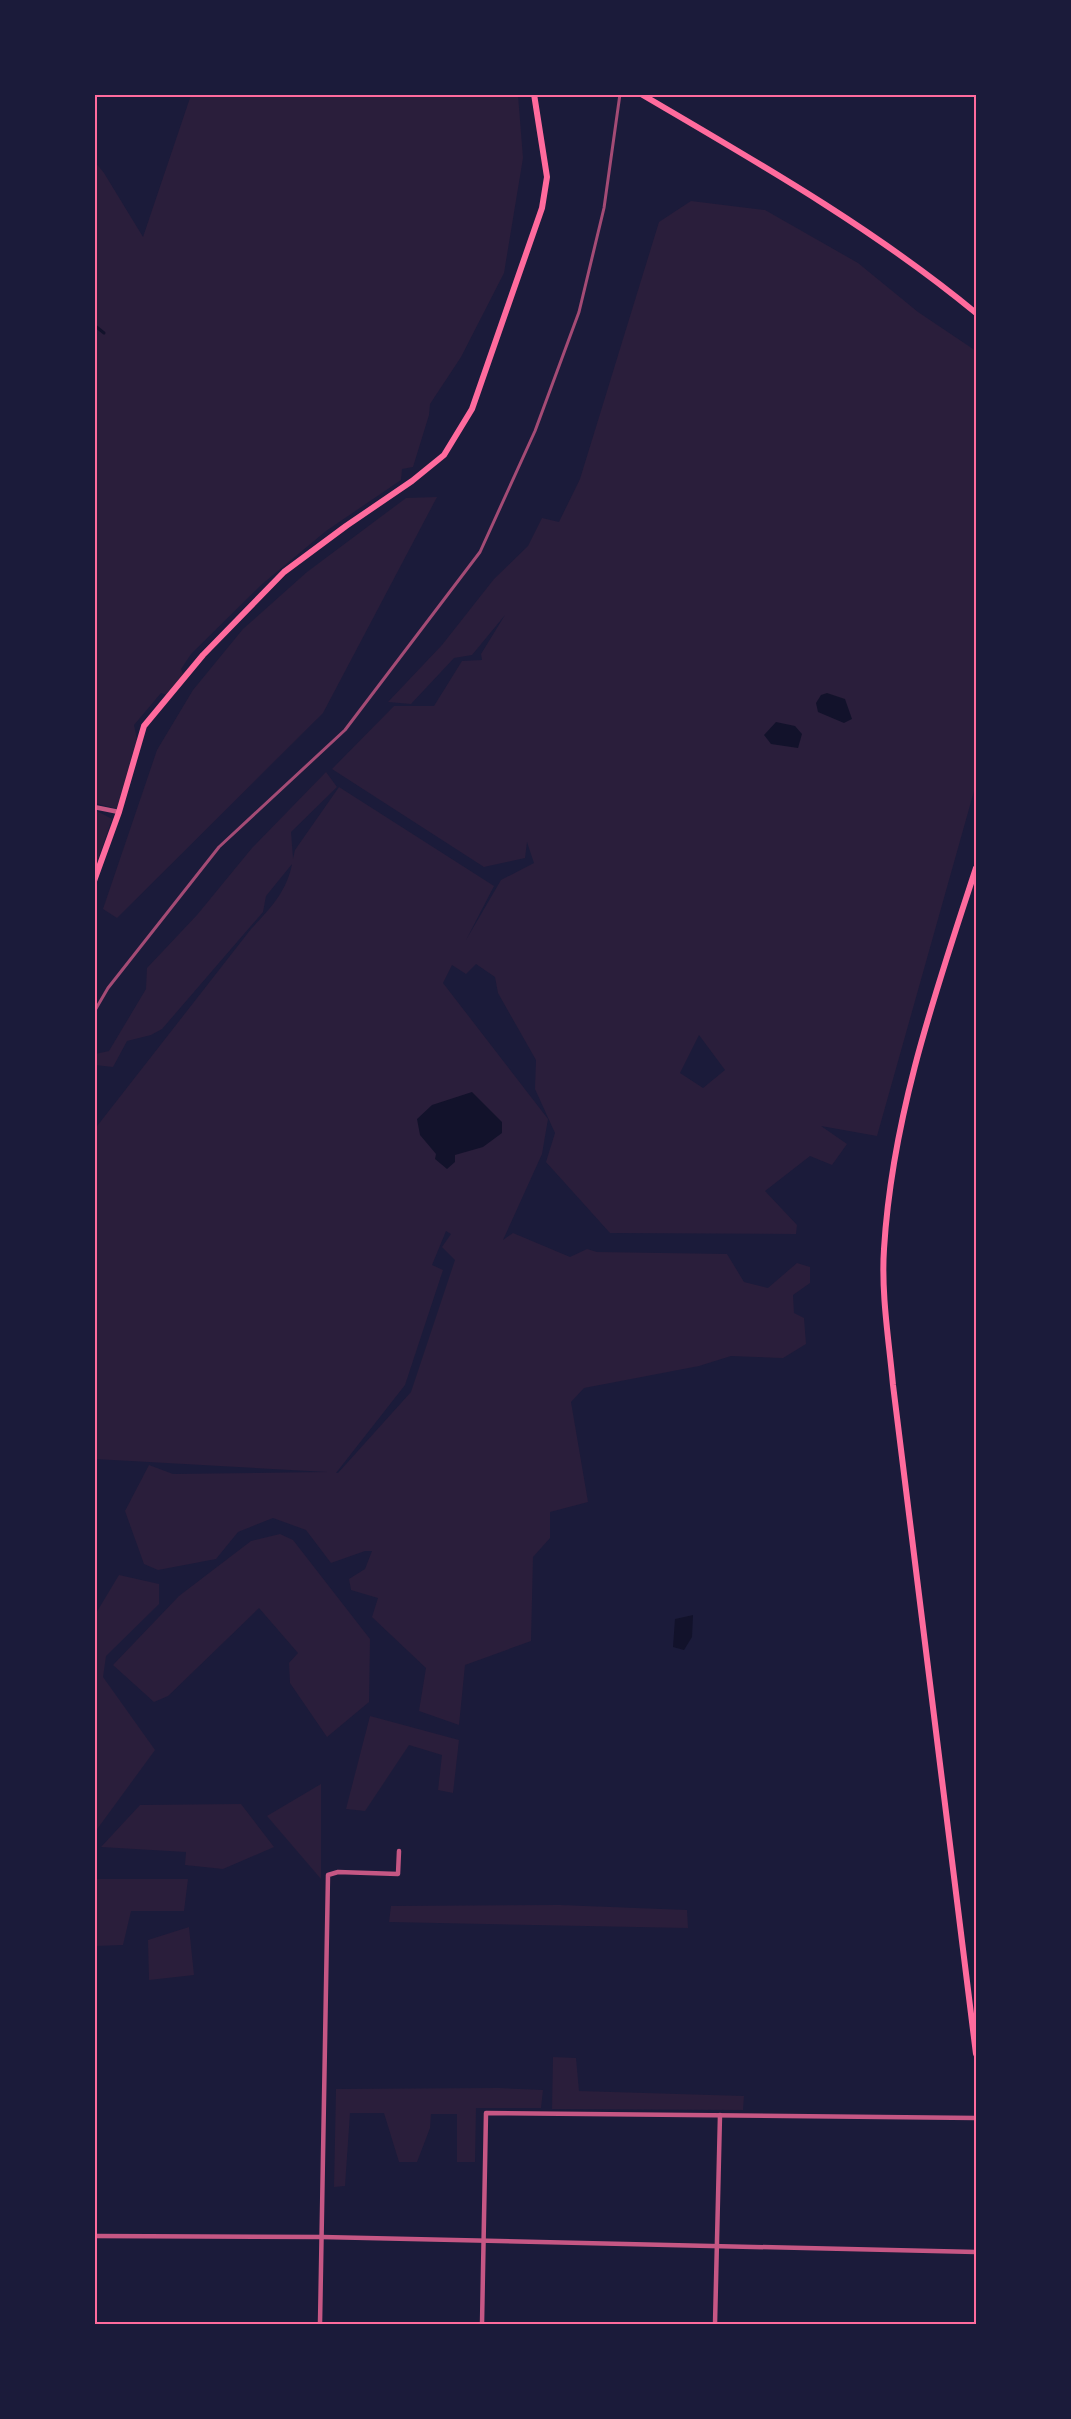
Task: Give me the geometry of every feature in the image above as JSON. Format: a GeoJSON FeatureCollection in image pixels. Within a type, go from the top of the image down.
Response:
{"type":"FeatureCollection","features":[{"type":"Feature","properties":{"kind":"main road"},"geometry":{"type":"LineString","coordinates":[[94,881],[119,812],[144,726],[203,655],[284,572],[411,482],[444,455],[472,409],[542,208],[547,177],[534,94]]}},
{"type":"Feature","properties":{"kind":"main road"},"geometry":{"type":"LineString","coordinates":[[641,94],[804,189],[891,249],[976,313]]}},
{"type":"Feature","properties":{"kind":"main road"},"geometry":{"type":"LineString","coordinates":[[976,868],[933,999],[908,1089],[892,1168],[884,1251],[893,1386],[976,2054]]}},
{"type":"Feature","properties":{"kind":"street"},"geometry":{"type":"LineString","coordinates":[[94,807],[119,812]]}},
{"type":"Feature","properties":{"kind":"street"},"geometry":{"type":"LineString","coordinates":[[320,2325],[328,1875],[338,1872],[398,1874],[399,1851]]}},
{"type":"Feature","properties":{"kind":"street"},"geometry":{"type":"LineString","coordinates":[[482,2325],[486,2113],[976,2118]]}},
{"type":"Feature","properties":{"kind":"street"},"geometry":{"type":"LineString","coordinates":[[715,2325],[720,2115]]}},
{"type":"Feature","properties":{"kind":"street"},"geometry":{"type":"LineString","coordinates":[[94,2235],[322,2237],[976,2252]]}},
{"type":"Feature","properties":{"kind":"shaded area"},"geometry":{"type":"Polygon","coordinates":[[[191,95],[518,95],[523,158],[504,273],[461,357],[430,404],[429,415],[413,467],[402,469],[401,480],[326,531],[261,585],[191,654],[181,669],[183,674],[167,695],[161,693],[134,725],[139,750],[117,809],[95,803],[95,162],[143,237],[191,95]]]}},
{"type":"Feature","properties":{"kind":"shaded area"},"geometry":{"type":"Polygon","coordinates":[[[691,201],[765,210],[858,263],[918,312],[976,351],[976,784],[877,1136],[821,1126],[847,1144],[832,1165],[810,1156],[765,1191],[797,1225],[796,1234],[610,1233],[546,1162],[555,1133],[535,1089],[536,1060],[498,993],[495,977],[476,964],[466,974],[452,965],[443,983],[548,1119],[542,1154],[503,1240],[513,1233],[570,1257],[587,1249],[597,1252],[727,1254],[744,1282],[768,1288],[797,1263],[810,1267],[810,1283],[793,1295],[794,1313],[804,1318],[806,1344],[783,1358],[731,1356],[699,1366],[584,1388],[571,1402],[588,1502],[550,1512],[550,1538],[533,1557],[531,1641],[465,1665],[459,1725],[419,1711],[426,1668],[372,1617],[378,1598],[351,1590],[349,1579],[365,1569],[372,1551],[365,1551],[331,1563],[306,1530],[273,1518],[238,1532],[216,1559],[158,1570],[144,1564],[125,1511],[149,1465],[173,1474],[327,1472],[95,1459],[94,1130],[277,899],[290,874],[292,864],[266,896],[263,912],[162,1029],[151,1035],[127,1041],[113,1067],[95,1065],[95,1054],[109,1051],[146,989],[147,968],[197,915],[252,848],[326,772],[337,787],[291,832],[293,859],[295,850],[339,787],[494,886],[466,940],[501,880],[534,863],[527,842],[525,858],[484,867],[332,769],[394,706],[434,706],[462,661],[482,660],[481,654],[505,615],[472,655],[454,658],[411,704],[388,702],[442,645],[494,579],[528,546],[542,518],[559,522],[580,479],[659,222],[691,201]],[[699,1035],[680,1073],[703,1088],[725,1070],[699,1035]],[[446,1231],[432,1265],[443,1270],[405,1385],[336,1473],[411,1392],[455,1260],[442,1247],[451,1234],[446,1231]]]}},
{"type":"Feature","properties":{"kind":"shaded area"},"geometry":{"type":"Polygon","coordinates":[[[437,497],[323,713],[117,918],[103,909],[157,750],[193,690],[243,629],[307,572],[406,498],[437,497]]]}},
{"type":"Feature","properties":{"kind":"shaded area"},"geometry":{"type":"Polygon","coordinates":[[[827,693],[845,699],[852,719],[844,723],[818,712],[816,703],[821,695],[827,693]]]}},
{"type":"Feature","properties":{"kind":"shaded area"},"geometry":{"type":"Polygon","coordinates":[[[776,722],[795,726],[802,734],[798,748],[771,744],[764,735],[776,722]]]}},
{"type":"Feature","properties":{"kind":"shaded area"},"geometry":{"type":"Polygon","coordinates":[[[95,810],[112,819],[95,868],[95,810]]]}},
{"type":"Feature","properties":{"kind":"shaded area"},"geometry":{"type":"Polygon","coordinates":[[[472,1092],[502,1122],[502,1133],[483,1147],[455,1155],[455,1162],[447,1169],[435,1159],[436,1154],[420,1135],[417,1119],[432,1105],[472,1092]]]}},
{"type":"Feature","properties":{"kind":"shaded area"},"geometry":{"type":"Polygon","coordinates":[[[280,1534],[293,1540],[370,1639],[369,1702],[327,1737],[290,1683],[289,1663],[298,1653],[259,1608],[168,1696],[154,1702],[113,1665],[179,1596],[251,1541],[280,1534]]]}},
{"type":"Feature","properties":{"kind":"shaded area"},"geometry":{"type":"Polygon","coordinates":[[[119,1575],[159,1584],[159,1604],[106,1656],[103,1677],[155,1750],[95,1832],[95,1615],[119,1575]]]}},
{"type":"Feature","properties":{"kind":"shaded area"},"geometry":{"type":"Polygon","coordinates":[[[693,1615],[692,1637],[684,1650],[673,1647],[675,1619],[693,1615]]]}},
{"type":"Feature","properties":{"kind":"shaded area"},"geometry":{"type":"Polygon","coordinates":[[[370,1716],[459,1740],[453,1793],[438,1790],[442,1755],[409,1745],[365,1811],[346,1809],[370,1716]]]}},
{"type":"Feature","properties":{"kind":"shaded area"},"geometry":{"type":"Polygon","coordinates":[[[321,1784],[321,1879],[267,1816],[321,1784]]]}},
{"type":"Feature","properties":{"kind":"shaded area"},"geometry":{"type":"Polygon","coordinates":[[[241,1804],[274,1847],[223,1869],[185,1865],[186,1852],[101,1847],[140,1805],[241,1804]]]}},
{"type":"Feature","properties":{"kind":"shaded area"},"geometry":{"type":"Polygon","coordinates":[[[95,1879],[188,1879],[184,1911],[131,1911],[123,1945],[95,1946],[95,1879]]]}},
{"type":"Feature","properties":{"kind":"shaded area"},"geometry":{"type":"Polygon","coordinates":[[[560,1905],[687,1910],[688,1928],[389,1922],[391,1906],[560,1905]]]}},
{"type":"Feature","properties":{"kind":"shaded area"},"geometry":{"type":"Polygon","coordinates":[[[189,1927],[194,1975],[149,1980],[148,1940],[189,1927]]]}},
{"type":"Feature","properties":{"kind":"shaded area"},"geometry":{"type":"Polygon","coordinates":[[[553,2057],[576,2058],[579,2091],[744,2096],[743,2110],[552,2109],[553,2057]]]}},
{"type":"Feature","properties":{"kind":"shaded area"},"geometry":{"type":"Polygon","coordinates":[[[336,2089],[543,2090],[541,2108],[476,2108],[475,2162],[457,2162],[457,2114],[431,2114],[430,2128],[417,2162],[399,2162],[384,2113],[350,2113],[345,2186],[334,2187],[336,2089]]]}},
{"type":"Feature","properties":{"kind":"waterway"},"geometry":{"type":"LineString","coordinates":[[94,325],[104,333]]}},
{"type":"Feature","properties":{"kind":"railway"},"geometry":{"type":"LineString","coordinates":[[94,1012],[108,988],[219,847],[345,730],[480,552],[535,431],[579,312],[604,208],[620,94]]}}]}
